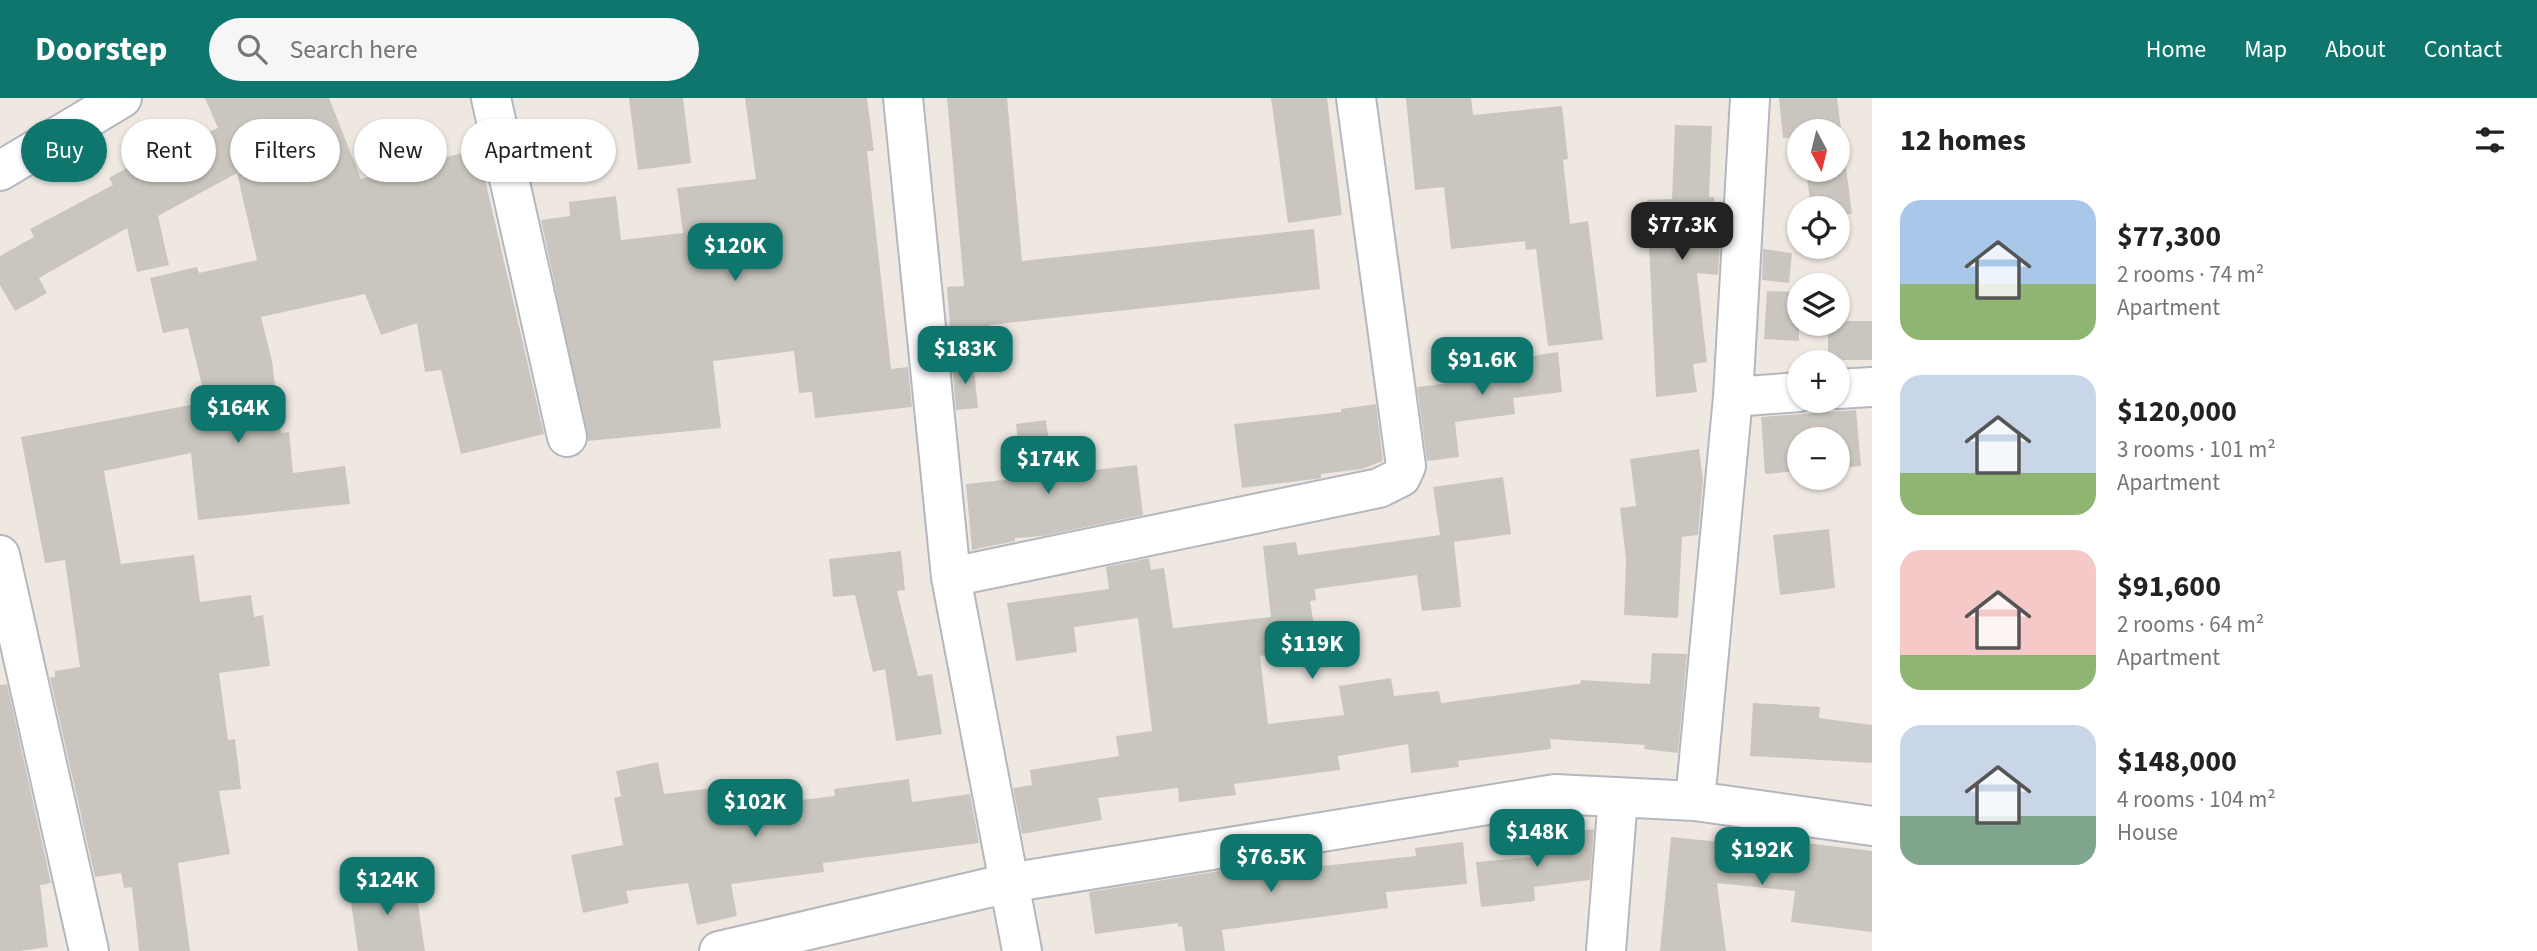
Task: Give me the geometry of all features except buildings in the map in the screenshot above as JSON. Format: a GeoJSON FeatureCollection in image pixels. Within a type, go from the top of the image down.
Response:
{"type":"FeatureCollection","features":[{"type":"Feature","properties":{"kind":"street"},"geometry":{"type":"LineString","coordinates":[[0,171],[122,98]]}},
{"type":"Feature","properties":{"kind":"street"},"geometry":{"type":"LineString","coordinates":[[491,98],[567,437]]}},
{"type":"Feature","properties":{"kind":"street"},"geometry":{"type":"LineString","coordinates":[[903,98],[951,577],[1023,951]]}},
{"type":"Feature","properties":{"kind":"street"},"geometry":{"type":"LineString","coordinates":[[951,577],[1380,488],[1401,477],[1406,466],[1356,98]]}},
{"type":"Feature","properties":{"kind":"street"},"geometry":{"type":"LineString","coordinates":[[1695,801],[1732,397],[1750,98]]}},
{"type":"Feature","properties":{"kind":"street"},"geometry":{"type":"LineString","coordinates":[[1850,388],[1872,387]]}},
{"type":"Feature","properties":{"kind":"street"},"geometry":{"type":"LineString","coordinates":[[1732,397],[1787,393]]}},
{"type":"Feature","properties":{"kind":"street"},"geometry":{"type":"LineString","coordinates":[[0,555],[89,951]]}},
{"type":"Feature","properties":{"kind":"street"},"geometry":{"type":"LineString","coordinates":[[719,951],[806,940],[1009,883],[1555,794],[1695,801],[1872,826]]}},
{"type":"Feature","properties":{"kind":"street"},"geometry":{"type":"LineString","coordinates":[[1606,951],[1619,797]]}}]}
